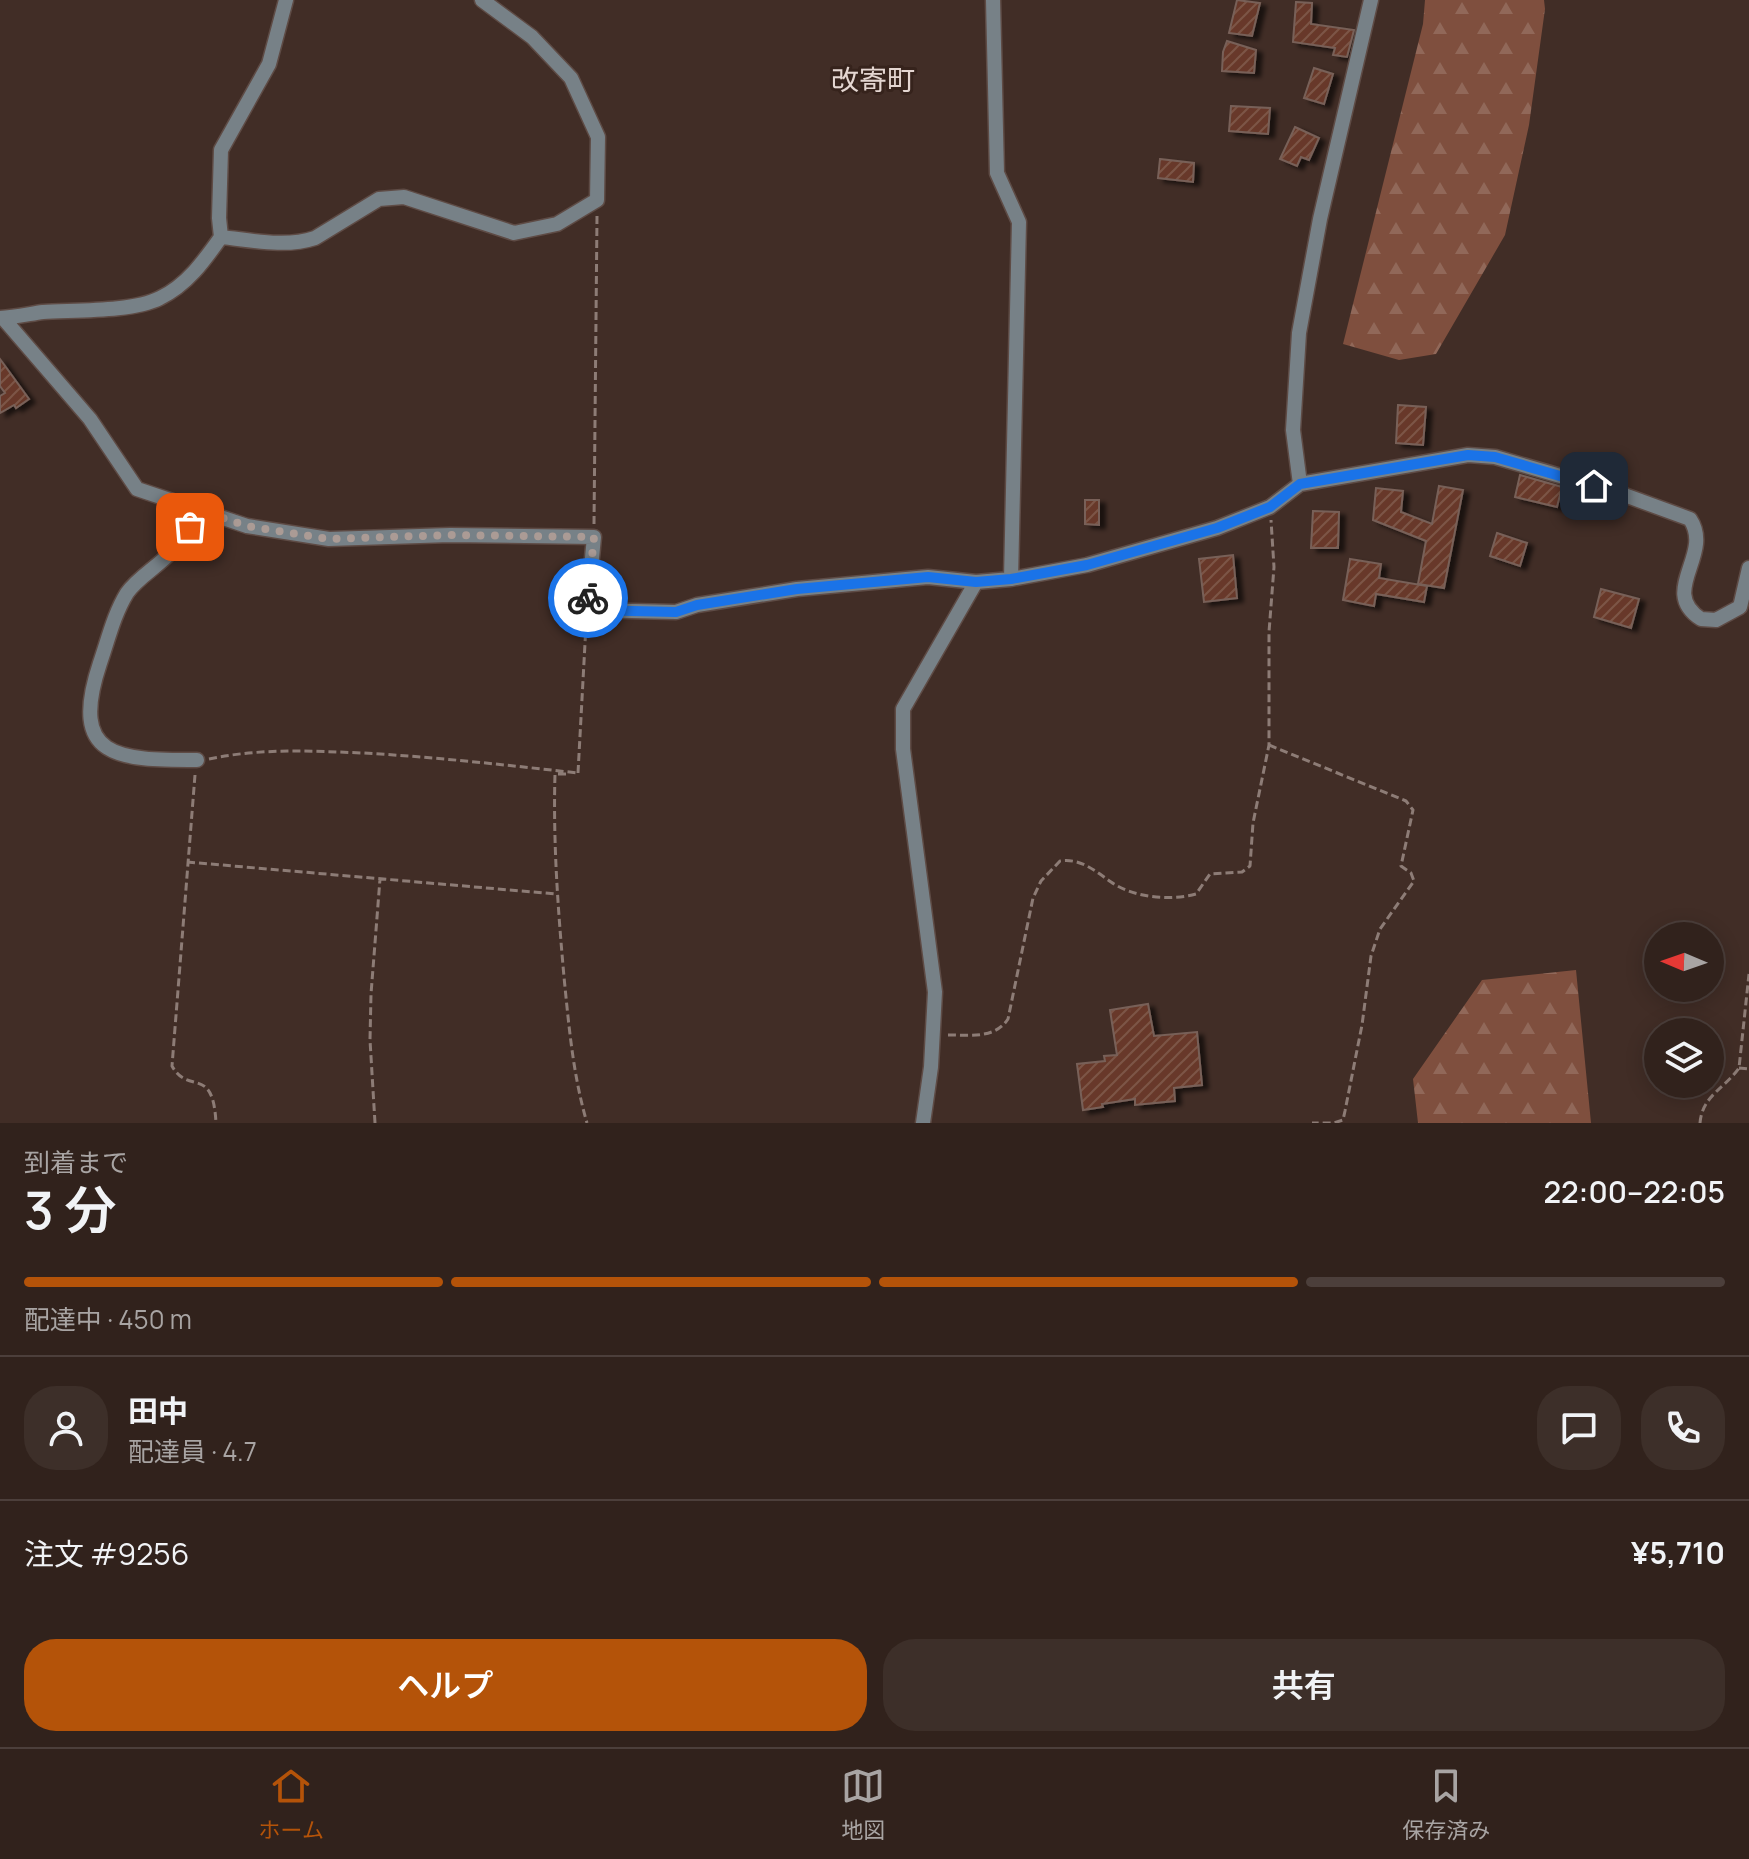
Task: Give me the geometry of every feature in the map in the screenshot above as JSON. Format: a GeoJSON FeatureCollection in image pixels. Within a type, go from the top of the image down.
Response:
{"type":"FeatureCollection","features":[{"type":"Feature","properties":{"kind":"street"},"geometry":{"type":"LineString","coordinates":[[2,318],[136,306],[159,299],[180,286],[198,269],[221,237],[221,150],[269,64],[286,0]]}},
{"type":"Feature","properties":{"kind":"street"},"geometry":{"type":"LineString","coordinates":[[221,237],[303,242],[315,238],[379,199],[404,197],[514,233],[557,224],[597,200],[598,137],[571,78],[532,37],[482,0]]}},
{"type":"Feature","properties":{"kind":"street"},"geometry":{"type":"LineString","coordinates":[[993,0],[997,173],[1019,222],[1011,579]]}},
{"type":"Feature","properties":{"kind":"street"},"geometry":{"type":"LineString","coordinates":[[1300,484],[1293,430],[1299,333],[1320,219],[1371,0]]}},
{"type":"Feature","properties":{"kind":"street"},"geometry":{"type":"LineString","coordinates":[[2,318],[90,419],[137,489],[247,526],[329,539],[450,535],[594,537],[587,610],[676,612],[697,605],[797,589],[928,577],[976,582],[1011,579],[1087,565],[1217,528],[1270,507],[1300,484],[1468,455],[1495,457],[1619,493],[1690,519],[1698,533],[1698,541],[1684,591],[1689,608],[1701,619],[1716,620],[1740,607],[1749,568]]}},
{"type":"Feature","properties":{"kind":"street"},"geometry":{"type":"LineString","coordinates":[[197,760],[125,757],[102,746],[91,728],[89,716],[93,686],[128,592],[172,551],[201,511]]}},
{"type":"Feature","properties":{"kind":"street"},"geometry":{"type":"LineString","coordinates":[[923,1123],[935,992],[903,749],[903,709],[976,582]]}},
{"type":"Feature","properties":{"kind":"path"},"geometry":{"type":"LineString","coordinates":[[594,537],[597,200]]}},
{"type":"Feature","properties":{"kind":"path"},"geometry":{"type":"LineString","coordinates":[[933,1034],[979,1035],[1004,1026],[1016,988],[1033,898],[1041,881],[1060,861],[1080,862],[1112,883],[1145,895],[1182,898],[1196,894],[1210,874],[1242,872],[1250,866],[1253,823],[1269,745],[1269,632],[1274,567],[1270,507]]}},
{"type":"Feature","properties":{"kind":"path"},"geometry":{"type":"LineString","coordinates":[[578,773],[587,610]]}},
{"type":"Feature","properties":{"kind":"path"},"geometry":{"type":"LineString","coordinates":[[1269,745],[1406,801],[1413,810],[1401,866],[1411,873],[1414,881],[1380,929],[1371,956],[1362,1025],[1343,1120],[1312,1123]]}},
{"type":"Feature","properties":{"kind":"path"},"geometry":{"type":"LineString","coordinates":[[216,1123],[212,1093],[208,1088],[176,1073],[172,1066],[197,760],[284,749],[426,757],[578,773]]}},
{"type":"Feature","properties":{"kind":"path"},"geometry":{"type":"LineString","coordinates":[[578,773],[555,774],[553,835],[556,894],[577,1086],[587,1123]]}},
{"type":"Feature","properties":{"kind":"path"},"geometry":{"type":"LineString","coordinates":[[187,862],[556,894]]}},
{"type":"Feature","properties":{"kind":"path"},"geometry":{"type":"LineString","coordinates":[[375,1123],[371,994],[380,879]]}},
{"type":"Feature","properties":{"kind":"path"},"geometry":{"type":"LineString","coordinates":[[1700,1123],[1711,1094],[1739,1068],[1749,974]]}},
{"type":"Feature","properties":{"kind":"path"},"geometry":{"type":"LineString","coordinates":[[1739,1068],[1749,1069]]}},
{"type":"Feature","properties":{"kind":"green space"},"geometry":{"type":"Polygon","coordinates":[[[1425,0],[1544,0],[1545,9],[1529,125],[1505,235],[1436,354],[1399,360],[1343,344],[1423,24],[1425,0]]]}},
{"type":"Feature","properties":{"kind":"green space"},"geometry":{"type":"Polygon","coordinates":[[[1576,970],[1591,1123],[1418,1123],[1413,1079],[1482,980],[1576,970]]]}},
{"type":"Feature","properties":{"kind":"building"},"geometry":{"type":"Polygon","coordinates":[[[1237,0],[1260,3],[1252,36],[1229,33],[1237,0]]]}},
{"type":"Feature","properties":{"kind":"building"},"geometry":{"type":"Polygon","coordinates":[[[1296,2],[1312,3],[1311,24],[1354,30],[1347,57],[1333,55],[1335,48],[1293,42],[1296,2]]]}},
{"type":"Feature","properties":{"kind":"building"},"geometry":{"type":"Polygon","coordinates":[[[1227,41],[1256,50],[1254,73],[1222,71],[1227,41]]]}},
{"type":"Feature","properties":{"kind":"building"},"geometry":{"type":"Polygon","coordinates":[[[1314,68],[1333,74],[1324,104],[1304,98],[1314,68]]]}},
{"type":"Feature","properties":{"kind":"building"},"geometry":{"type":"Polygon","coordinates":[[[1231,106],[1270,108],[1268,134],[1229,131],[1231,106]]]}},
{"type":"Feature","properties":{"kind":"building"},"geometry":{"type":"Polygon","coordinates":[[[1295,127],[1319,138],[1309,160],[1301,157],[1297,166],[1280,159],[1295,127]]]}},
{"type":"Feature","properties":{"kind":"building"},"geometry":{"type":"Polygon","coordinates":[[[1160,159],[1194,163],[1193,182],[1158,178],[1160,159]]]}},
{"type":"Feature","properties":{"kind":"building"},"geometry":{"type":"Polygon","coordinates":[[[0,359],[29,399],[16,408],[14,405],[0,413],[0,396],[5,393],[0,386],[0,359]]]}},
{"type":"Feature","properties":{"kind":"building"},"geometry":{"type":"Polygon","coordinates":[[[1398,405],[1426,407],[1423,445],[1396,443],[1398,405]]]}},
{"type":"Feature","properties":{"kind":"building"},"geometry":{"type":"Polygon","coordinates":[[[1520,475],[1562,487],[1557,507],[1515,497],[1520,475]]]}},
{"type":"Feature","properties":{"kind":"building"},"geometry":{"type":"Polygon","coordinates":[[[1439,486],[1463,490],[1444,588],[1418,584],[1426,541],[1373,520],[1376,488],[1403,491],[1401,512],[1432,524],[1439,486]]]}},
{"type":"Feature","properties":{"kind":"building"},"geometry":{"type":"Polygon","coordinates":[[[1085,500],[1099,500],[1099,525],[1085,524],[1085,500]]]}},
{"type":"Feature","properties":{"kind":"building"},"geometry":{"type":"Polygon","coordinates":[[[1313,511],[1339,512],[1338,548],[1311,548],[1313,511]]]}},
{"type":"Feature","properties":{"kind":"building"},"geometry":{"type":"Polygon","coordinates":[[[1497,533],[1527,543],[1520,566],[1490,556],[1497,533]]]}},
{"type":"Feature","properties":{"kind":"building"},"geometry":{"type":"Polygon","coordinates":[[[1233,555],[1237,598],[1204,602],[1199,559],[1233,555]]]}},
{"type":"Feature","properties":{"kind":"building"},"geometry":{"type":"Polygon","coordinates":[[[1350,559],[1381,564],[1379,578],[1427,586],[1424,602],[1376,594],[1374,606],[1343,600],[1350,559]]]}},
{"type":"Feature","properties":{"kind":"building"},"geometry":{"type":"Polygon","coordinates":[[[1601,589],[1639,599],[1631,628],[1594,617],[1601,589]]]}},
{"type":"Feature","properties":{"kind":"building"},"geometry":{"type":"Polygon","coordinates":[[[1148,1004],[1154,1036],[1197,1032],[1202,1085],[1174,1088],[1175,1101],[1135,1105],[1135,1099],[1083,1110],[1077,1064],[1105,1061],[1104,1056],[1117,1055],[1110,1010],[1148,1004]]]}},
{"type":"Feature","properties":{"kind":"way so far"},"geometry":{"type":"LineString","coordinates":[[190,527],[201,511],[247,526],[329,539],[450,535],[594,537],[588,598]]}},
{"type":"Feature","properties":{"kind":"district","name":"改寄町"},"geometry":{"type":"Point","coordinates":[873,80]}},
{"type":"Feature","properties":{"kind":"route"},"geometry":{"type":"LineString","coordinates":[[588,598],[587,610],[676,612],[697,605],[797,589],[928,577],[976,582],[1011,579],[1087,565],[1217,528],[1270,507],[1300,484],[1468,455],[1495,457],[1594,486]]}}]}
